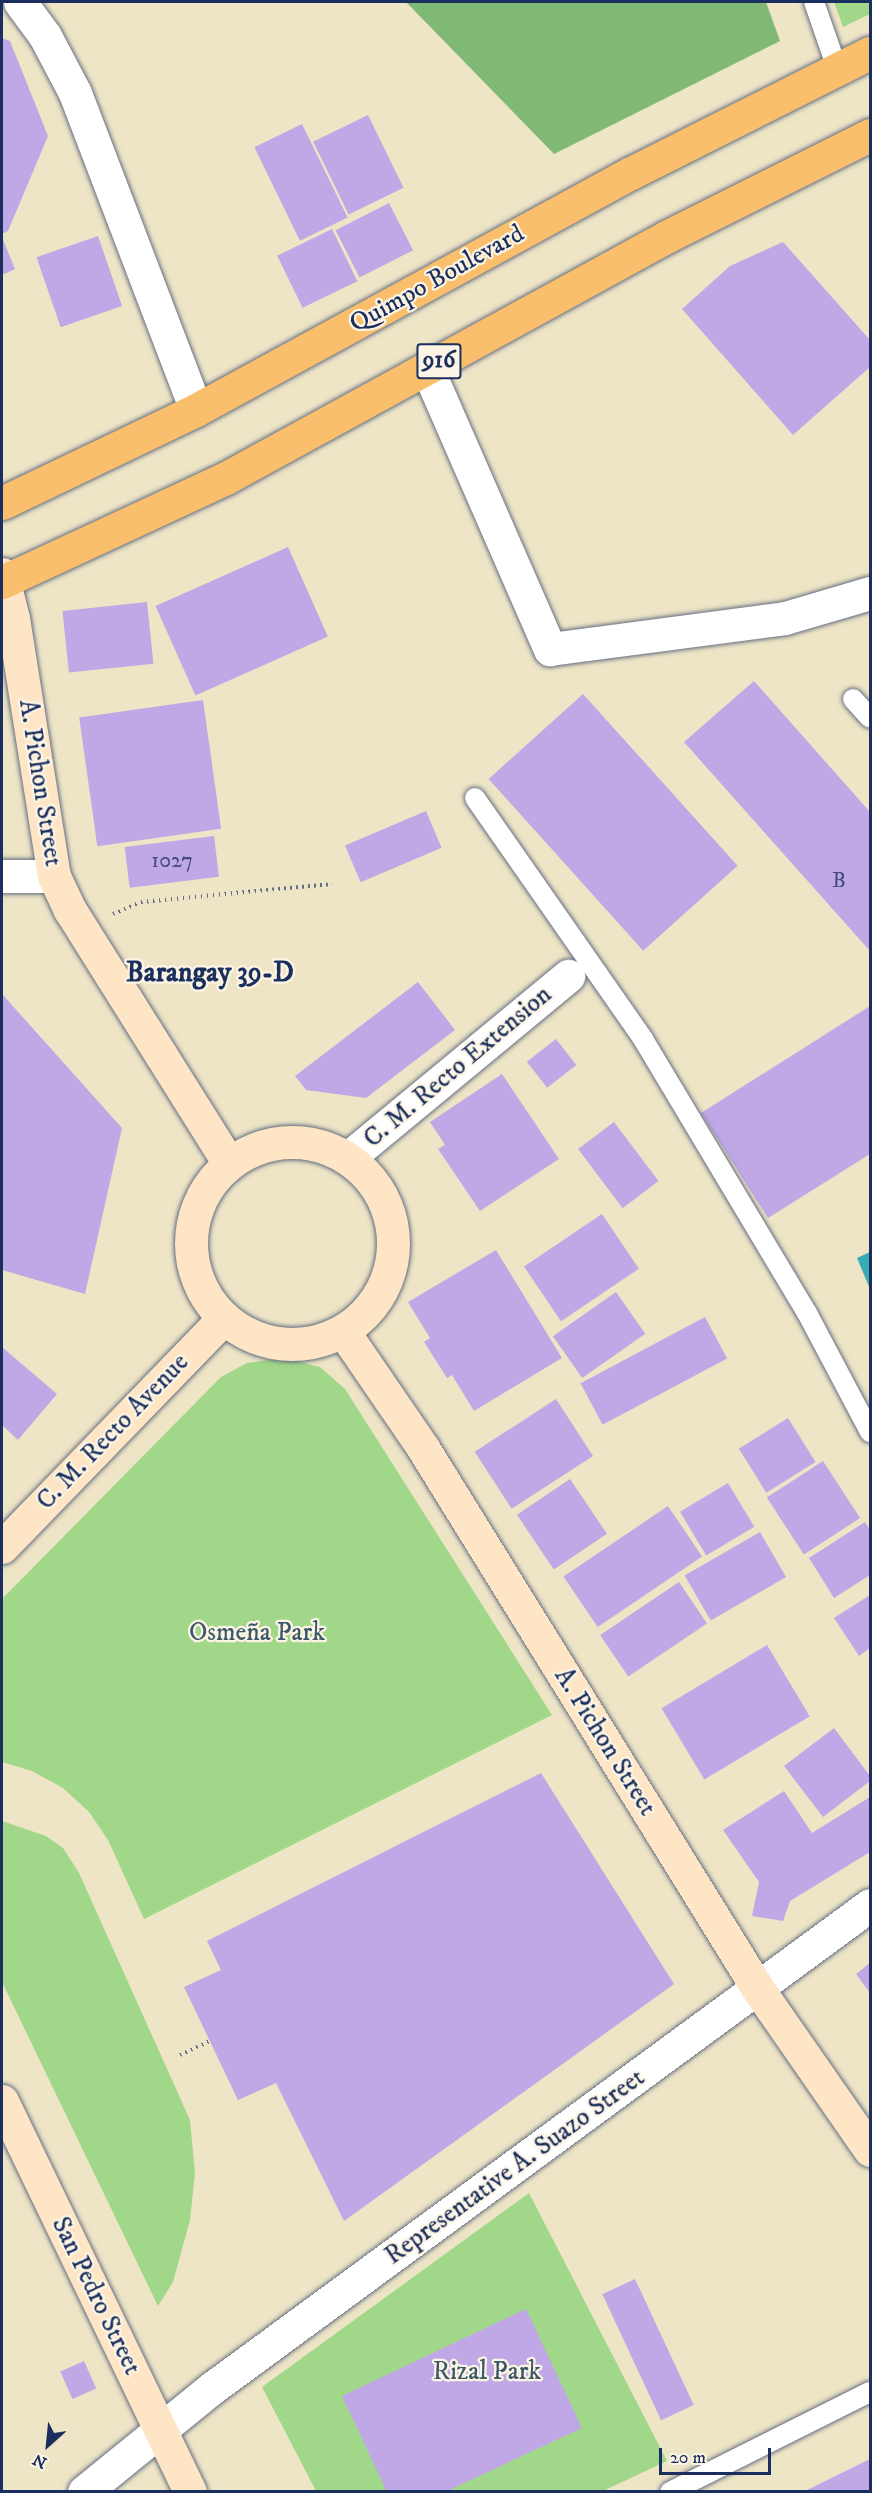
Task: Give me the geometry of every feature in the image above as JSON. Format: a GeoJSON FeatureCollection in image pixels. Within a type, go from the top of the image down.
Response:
{"type":"FeatureCollection","features":[{"type":"Feature","properties":{"kind":"main road","name":"Quimpo Boulevard"},"geometry":{"type":"LineString","coordinates":[[2,503],[196,410],[631,173],[870,53]]}},
{"type":"Feature","properties":{"kind":"main road","name":"916"},"geometry":{"type":"LineString","coordinates":[[2,579],[226,478],[666,237],[870,135]]}},
{"type":"Feature","properties":{"kind":"main road","name":"A. Pichon Street"},"geometry":{"type":"LineString","coordinates":[[2,579],[54,876],[82,928],[229,1163]]}},
{"type":"Feature","properties":{"kind":"main road"},"geometry":{"type":"LineString","coordinates":[[287,1141],[329,1148],[348,1158],[377,1187],[390,1215],[395,1246],[392,1266],[374,1304],[344,1331],[318,1341],[291,1344],[255,1337],[224,1318],[201,1287],[191,1249],[191,1229],[204,1193],[229,1163],[266,1144],[287,1141]]}},
{"type":"Feature","properties":{"kind":"main road","name":"C. M. Recto Avenue"},"geometry":{"type":"LineString","coordinates":[[2,1546],[224,1318]]}},
{"type":"Feature","properties":{"kind":"main road","name":"A. Pichon Street"},"geometry":{"type":"LineString","coordinates":[[344,1331],[423,1448],[758,1989],[870,2150]]}},
{"type":"Feature","properties":{"kind":"main road","name":"San Pedro Street"},"geometry":{"type":"LineString","coordinates":[[2,2100],[190,2492]]}},
{"type":"Feature","properties":{"kind":"street"},"geometry":{"type":"LineString","coordinates":[[20,2],[45,36],[75,93],[196,410]]}},
{"type":"Feature","properties":{"kind":"street"},"geometry":{"type":"LineString","coordinates":[[427,368],[550,649],[785,618],[870,593]]}},
{"type":"Feature","properties":{"kind":"street"},"geometry":{"type":"LineString","coordinates":[[2,876],[54,876]]}},
{"type":"Feature","properties":{"kind":"street","name":"C. M. Recto Extension"},"geometry":{"type":"LineString","coordinates":[[348,1158],[578,968]]}},
{"type":"Feature","properties":{"kind":"street","name":"Representative A. Suazo Street"},"geometry":{"type":"LineString","coordinates":[[84,2492],[160,2429],[870,1905]]}},
{"type":"Feature","properties":{"kind":"lane"},"geometry":{"type":"LineString","coordinates":[[814,2],[838,71]]}},
{"type":"Feature","properties":{"kind":"lane"},"geometry":{"type":"LineString","coordinates":[[854,699],[870,718]]}},
{"type":"Feature","properties":{"kind":"lane"},"geometry":{"type":"LineString","coordinates":[[475,798],[578,968],[643,1039],[807,1313],[870,1432]]}},
{"type":"Feature","properties":{"kind":"lane"},"geometry":{"type":"LineString","coordinates":[[670,2492],[870,2392]]}},
{"type":"Feature","properties":{"kind":"path"},"geometry":{"type":"LineString","coordinates":[[82,928],[141,902],[332,884]]}},
{"type":"Feature","properties":{"kind":"path"},"geometry":{"type":"LineString","coordinates":[[180,2055],[210,2041]]}},
{"type":"Feature","properties":{"kind":"green space"},"geometry":{"type":"Polygon","coordinates":[[[406,2],[766,2],[780,41],[554,154],[406,2]]]}},
{"type":"Feature","properties":{"kind":"green space"},"geometry":{"type":"Polygon","coordinates":[[[834,2],[870,2],[870,14],[843,27],[834,2]]]}},
{"type":"Feature","properties":{"kind":"green space","name":"Osmeña Park"},"geometry":{"type":"Polygon","coordinates":[[[285,1358],[320,1367],[345,1389],[552,1715],[144,1919],[108,1840],[89,1812],[63,1788],[32,1771],[2,1762],[2,1599],[221,1377],[247,1363],[285,1358]]]}},
{"type":"Feature","properties":{"kind":"green space"},"geometry":{"type":"Polygon","coordinates":[[[2,1821],[46,1836],[63,1848],[79,1873],[190,2120],[195,2173],[190,2220],[173,2282],[158,2306],[2,1982],[2,1821]]]}},
{"type":"Feature","properties":{"kind":"green space","name":"Rizal Park"},"geometry":{"type":"Polygon","coordinates":[[[529,2193],[667,2461],[603,2491],[316,2491],[262,2387],[529,2193]]]}},
{"type":"Feature","properties":{"kind":"water"},"geometry":{"type":"Polygon","coordinates":[[[870,1252],[870,1289],[857,1258],[870,1252]]]}},
{"type":"Feature","properties":{"kind":"building"},"geometry":{"type":"Polygon","coordinates":[[[2,38],[10,41],[48,136],[8,231],[2,234],[2,38]]]}},
{"type":"Feature","properties":{"kind":"building"},"geometry":{"type":"Polygon","coordinates":[[[368,115],[404,188],[349,215],[313,142],[368,115]]]}},
{"type":"Feature","properties":{"kind":"building"},"geometry":{"type":"Polygon","coordinates":[[[302,124],[348,217],[300,241],[254,147],[302,124]]]}},
{"type":"Feature","properties":{"kind":"building"},"geometry":{"type":"Polygon","coordinates":[[[389,203],[413,250],[360,277],[336,230],[389,203]]]}},
{"type":"Feature","properties":{"kind":"building"},"geometry":{"type":"Polygon","coordinates":[[[332,229],[357,281],[303,308],[277,256],[332,229]]]}},
{"type":"Feature","properties":{"kind":"building"},"geometry":{"type":"Polygon","coordinates":[[[98,236],[122,306],[61,327],[37,257],[98,236]]]}},
{"type":"Feature","properties":{"kind":"building"},"geometry":{"type":"Polygon","coordinates":[[[2,237],[15,269],[2,275],[2,237]]]}},
{"type":"Feature","properties":{"kind":"building"},"geometry":{"type":"Polygon","coordinates":[[[783,242],[870,340],[870,367],[793,435],[682,309],[730,266],[783,242]]]}},
{"type":"Feature","properties":{"kind":"building"},"geometry":{"type":"Polygon","coordinates":[[[288,547],[328,637],[195,696],[156,606],[288,547]]]}},
{"type":"Feature","properties":{"kind":"building"},"geometry":{"type":"Polygon","coordinates":[[[147,602],[153,664],[69,673],[62,611],[147,602]]]}},
{"type":"Feature","properties":{"kind":"building"},"geometry":{"type":"Polygon","coordinates":[[[754,681],[870,812],[870,951],[684,742],[754,681]]]}},
{"type":"Feature","properties":{"kind":"building"},"geometry":{"type":"Polygon","coordinates":[[[583,694],[738,866],[643,951],[489,779],[583,694]]]}},
{"type":"Feature","properties":{"kind":"building"},"geometry":{"type":"Polygon","coordinates":[[[203,700],[221,829],[97,846],[79,717],[203,700]]]}},
{"type":"Feature","properties":{"kind":"building"},"geometry":{"type":"Polygon","coordinates":[[[426,811],[442,848],[361,882],[345,845],[426,811]]]}},
{"type":"Feature","properties":{"kind":"building"},"geometry":{"type":"Polygon","coordinates":[[[214,836],[219,877],[130,888],[125,847],[214,836]]]}},
{"type":"Feature","properties":{"kind":"building"},"geometry":{"type":"Polygon","coordinates":[[[418,982],[455,1030],[366,1098],[306,1090],[295,1076],[418,982]]]}},
{"type":"Feature","properties":{"kind":"building"},"geometry":{"type":"Polygon","coordinates":[[[2,994],[122,1128],[85,1294],[2,1270],[2,994]]]}},
{"type":"Feature","properties":{"kind":"building"},"geometry":{"type":"Polygon","coordinates":[[[870,1006],[870,1154],[768,1218],[701,1113],[870,1006]]]}},
{"type":"Feature","properties":{"kind":"building"},"geometry":{"type":"Polygon","coordinates":[[[556,1039],[576,1065],[547,1088],[527,1062],[556,1039]]]}},
{"type":"Feature","properties":{"kind":"building"},"geometry":{"type":"Polygon","coordinates":[[[502,1074],[559,1159],[480,1211],[438,1149],[445,1145],[430,1122],[502,1074]]]}},
{"type":"Feature","properties":{"kind":"building"},"geometry":{"type":"Polygon","coordinates":[[[614,1122],[659,1181],[623,1208],[578,1149],[614,1122]]]}},
{"type":"Feature","properties":{"kind":"building"},"geometry":{"type":"Polygon","coordinates":[[[602,1214],[639,1269],[561,1321],[524,1267],[602,1214]]]}},
{"type":"Feature","properties":{"kind":"building"},"geometry":{"type":"Polygon","coordinates":[[[496,1250],[562,1358],[474,1411],[452,1375],[447,1378],[424,1342],[430,1338],[408,1302],[496,1250]]]}},
{"type":"Feature","properties":{"kind":"building"},"geometry":{"type":"Polygon","coordinates":[[[616,1292],[645,1334],[582,1378],[553,1336],[616,1292]]]}},
{"type":"Feature","properties":{"kind":"building"},"geometry":{"type":"Polygon","coordinates":[[[705,1317],[727,1358],[603,1425],[581,1383],[705,1317]]]}},
{"type":"Feature","properties":{"kind":"building"},"geometry":{"type":"Polygon","coordinates":[[[2,1347],[57,1394],[18,1440],[2,1425],[2,1347]]]}},
{"type":"Feature","properties":{"kind":"building"},"geometry":{"type":"Polygon","coordinates":[[[556,1399],[593,1456],[512,1509],[475,1452],[556,1399]]]}},
{"type":"Feature","properties":{"kind":"building"},"geometry":{"type":"Polygon","coordinates":[[[788,1418],[816,1462],[766,1493],[739,1449],[788,1418]]]}},
{"type":"Feature","properties":{"kind":"building"},"geometry":{"type":"Polygon","coordinates":[[[823,1461],[860,1518],[804,1555],[767,1497],[823,1461]]]}},
{"type":"Feature","properties":{"kind":"building"},"geometry":{"type":"Polygon","coordinates":[[[570,1479],[607,1534],[554,1570],[517,1515],[570,1479]]]}},
{"type":"Feature","properties":{"kind":"building"},"geometry":{"type":"Polygon","coordinates":[[[728,1483],[754,1527],[706,1556],[680,1512],[728,1483]]]}},
{"type":"Feature","properties":{"kind":"building"},"geometry":{"type":"Polygon","coordinates":[[[668,1506],[702,1557],[598,1627],[564,1576],[668,1506]]]}},
{"type":"Feature","properties":{"kind":"building"},"geometry":{"type":"Polygon","coordinates":[[[865,1522],[870,1530],[870,1575],[834,1598],[809,1558],[865,1522]]]}},
{"type":"Feature","properties":{"kind":"building"},"geometry":{"type":"Polygon","coordinates":[[[760,1532],[786,1577],[711,1621],[685,1576],[760,1532]]]}},
{"type":"Feature","properties":{"kind":"building"},"geometry":{"type":"Polygon","coordinates":[[[679,1582],[707,1623],[628,1677],[600,1635],[679,1582]]]}},
{"type":"Feature","properties":{"kind":"building"},"geometry":{"type":"Polygon","coordinates":[[[870,1595],[870,1648],[859,1656],[834,1618],[870,1595]]]}},
{"type":"Feature","properties":{"kind":"building"},"geometry":{"type":"Polygon","coordinates":[[[767,1645],[810,1716],[704,1779],[662,1708],[767,1645]]]}},
{"type":"Feature","properties":{"kind":"building"},"geometry":{"type":"Polygon","coordinates":[[[834,1728],[870,1776],[870,1781],[823,1817],[784,1766],[834,1728]]]}},
{"type":"Feature","properties":{"kind":"building"},"geometry":{"type":"Polygon","coordinates":[[[541,1773],[674,1984],[344,2221],[276,2083],[238,2100],[184,1987],[221,1970],[207,1941],[541,1773]]]}},
{"type":"Feature","properties":{"kind":"building"},"geometry":{"type":"Polygon","coordinates":[[[784,1791],[812,1833],[870,1797],[870,1852],[790,1901],[783,1921],[752,1916],[759,1882],[723,1830],[784,1791]]]}},
{"type":"Feature","properties":{"kind":"building"},"geometry":{"type":"Polygon","coordinates":[[[870,1963],[870,1993],[856,1974],[870,1963]]]}},
{"type":"Feature","properties":{"kind":"building"},"geometry":{"type":"Polygon","coordinates":[[[635,2279],[694,2405],[661,2420],[602,2294],[635,2279]]]}},
{"type":"Feature","properties":{"kind":"building"},"geometry":{"type":"Polygon","coordinates":[[[526,2309],[582,2428],[445,2492],[387,2492],[342,2396],[526,2309]]]}},
{"type":"Feature","properties":{"kind":"building"},"geometry":{"type":"Polygon","coordinates":[[[84,2361],[96,2388],[72,2399],[60,2372],[84,2361]]]}},
{"type":"Feature","properties":{"kind":"building"},"geometry":{"type":"Polygon","coordinates":[[[870,2459],[870,2492],[803,2492],[870,2459]]]}},
{"type":"Feature","properties":{"kind":"district","name":"Barangay 39-D"},"geometry":{"type":"Point","coordinates":[210,973]}}]}
